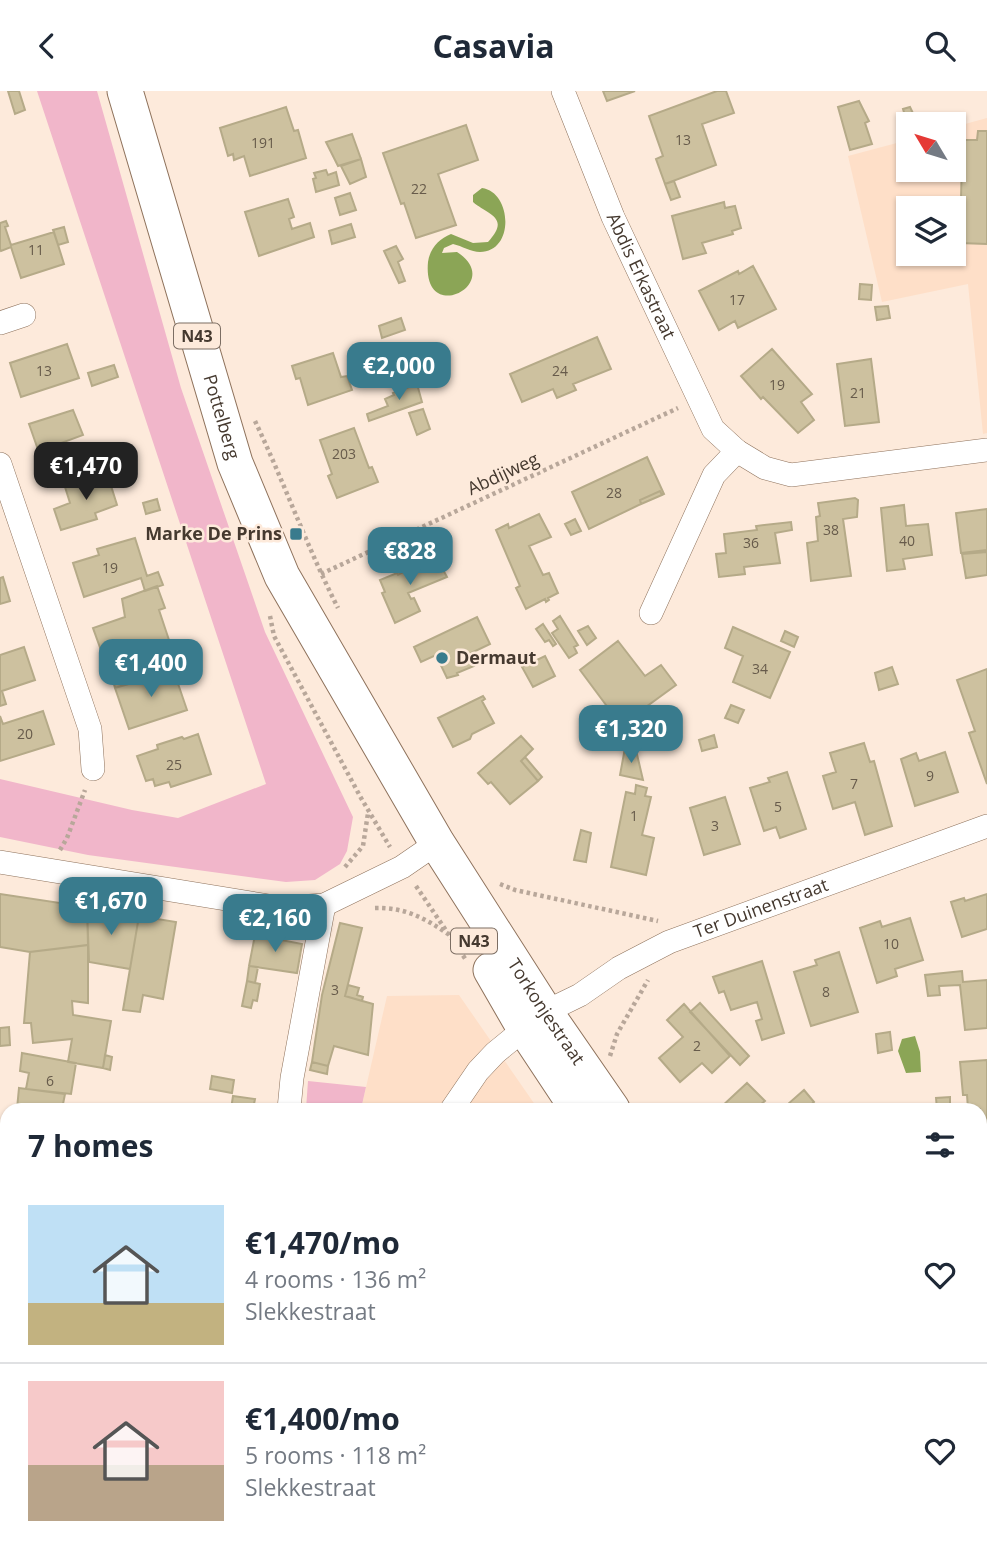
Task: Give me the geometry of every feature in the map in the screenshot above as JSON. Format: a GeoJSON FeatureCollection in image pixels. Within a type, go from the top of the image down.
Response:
{"type":"FeatureCollection","features":[{"type":"Feature","properties":{"kind":"main road","name":"Pottelberg"},"geometry":{"type":"LineString","coordinates":[[125,91],[235,463],[282,576],[428,849]]}},
{"type":"Feature","properties":{"kind":"main road","name":"Torkonjestraat"},"geometry":{"type":"LineString","coordinates":[[428,849],[535,1021],[575,1103]]}},
{"type":"Feature","properties":{"kind":"main road","name":"Torkonjestraat"},"geometry":{"type":"LineString","coordinates":[[535,1021],[607,1103]]}},
{"type":"Feature","properties":{"kind":"street","name":"Abdis Erkastraat"},"geometry":{"type":"LineString","coordinates":[[563,91],[613,217],[698,399],[713,429],[737,451],[765,468],[791,475],[987,450]]}},
{"type":"Feature","properties":{"kind":"street"},"geometry":{"type":"LineString","coordinates":[[0,323],[24,314]]}},
{"type":"Feature","properties":{"kind":"street"},"geometry":{"type":"LineString","coordinates":[[651,613],[714,475],[737,451]]}},
{"type":"Feature","properties":{"kind":"street"},"geometry":{"type":"LineString","coordinates":[[0,464],[90,729],[93,769]]}},
{"type":"Feature","properties":{"kind":"street","name":"Ter Duinenstraat"},"geometry":{"type":"LineString","coordinates":[[456,1103],[478,1071],[535,1021],[580,995],[665,932],[987,826]]}},
{"type":"Feature","properties":{"kind":"street"},"geometry":{"type":"LineString","coordinates":[[0,862],[281,908],[324,905],[380,879],[428,849]]}},
{"type":"Feature","properties":{"kind":"street"},"geometry":{"type":"LineString","coordinates":[[290,1103],[324,905]]}},
{"type":"Feature","properties":{"kind":"path","name":"Abdijweg"},"geometry":{"type":"LineString","coordinates":[[321,575],[698,399]]}},
{"type":"Feature","properties":{"kind":"path"},"geometry":{"type":"LineString","coordinates":[[60,851],[93,769]]}},
{"type":"Feature","properties":{"kind":"path"},"geometry":{"type":"LineString","coordinates":[[340,873],[363,846],[368,812]]}},
{"type":"Feature","properties":{"kind":"path"},"geometry":{"type":"LineString","coordinates":[[48,849],[73,853]]}},
{"type":"Feature","properties":{"kind":"path"},"geometry":{"type":"LineString","coordinates":[[496,883],[665,932],[606,1063]]}},
{"type":"Feature","properties":{"kind":"path"},"geometry":{"type":"LineString","coordinates":[[367,909],[379,907],[408,911],[452,937]]}},
{"type":"Feature","properties":{"kind":"shaded area"},"geometry":{"type":"Polygon","coordinates":[[[37,91],[97,91],[181,388],[265,632],[353,817],[347,851],[340,864],[315,880],[286,882],[88,855],[0,837],[0,779],[178,818],[266,784],[37,91]]]}},
{"type":"Feature","properties":{"kind":"shaded area"},"geometry":{"type":"Polygon","coordinates":[[[987,118],[987,433],[983,434],[968,284],[882,302],[848,156],[896,143],[896,182],[966,182],[966,124],[987,118]]]}},
{"type":"Feature","properties":{"kind":"shaded area"},"geometry":{"type":"Polygon","coordinates":[[[482,188],[492,192],[504,210],[504,233],[499,243],[480,252],[453,244],[444,248],[442,253],[457,252],[470,264],[472,276],[468,286],[459,293],[447,296],[437,292],[430,282],[428,262],[431,252],[451,234],[473,243],[488,242],[495,234],[495,218],[473,202],[473,195],[482,188]]]}},
{"type":"Feature","properties":{"kind":"shaded area"},"geometry":{"type":"Polygon","coordinates":[[[459,995],[534,1103],[362,1103],[387,996],[459,995]]]}},
{"type":"Feature","properties":{"kind":"shaded area"},"geometry":{"type":"Polygon","coordinates":[[[915,1036],[920,1052],[921,1072],[906,1073],[898,1051],[902,1039],[915,1036]]]}},
{"type":"Feature","properties":{"kind":"shaded area"},"geometry":{"type":"Polygon","coordinates":[[[308,1081],[366,1087],[362,1103],[306,1103],[308,1081]]]}},
{"type":"Feature","properties":{"kind":"building"},"geometry":{"type":"Polygon","coordinates":[[[8,91],[19,91],[25,110],[15,114],[8,91]]]}},
{"type":"Feature","properties":{"kind":"building"},"geometry":{"type":"Polygon","coordinates":[[[603,91],[635,91],[607,101],[603,91]]]}},
{"type":"Feature","properties":{"kind":"building"},"geometry":{"type":"Polygon","coordinates":[[[717,91],[726,91],[734,113],[702,124],[716,165],[665,184],[656,159],[663,156],[649,116],[717,91]]]}},
{"type":"Feature","properties":{"kind":"building"},"geometry":{"type":"Polygon","coordinates":[[[859,101],[869,121],[865,123],[872,144],[850,150],[838,107],[859,101]]]}},
{"type":"Feature","properties":{"kind":"building"},"geometry":{"type":"Polygon","coordinates":[[[286,107],[294,131],[298,130],[306,158],[250,176],[244,156],[234,160],[233,154],[228,156],[220,128],[286,107]]]}},
{"type":"Feature","properties":{"kind":"building"},"geometry":{"type":"Polygon","coordinates":[[[910,107],[912,112],[904,112],[903,109],[910,107]]]}},
{"type":"Feature","properties":{"kind":"building"},"geometry":{"type":"Polygon","coordinates":[[[466,125],[478,160],[438,174],[456,225],[416,238],[383,153],[466,125]]]}},
{"type":"Feature","properties":{"kind":"building"},"geometry":{"type":"Polygon","coordinates":[[[978,131],[987,131],[987,244],[966,243],[966,196],[961,196],[961,182],[966,182],[966,140],[977,140],[978,131]]]}},
{"type":"Feature","properties":{"kind":"building"},"geometry":{"type":"Polygon","coordinates":[[[352,134],[361,159],[338,166],[326,142],[352,134]]]}},
{"type":"Feature","properties":{"kind":"building"},"geometry":{"type":"Polygon","coordinates":[[[361,159],[366,177],[350,184],[341,166],[361,159]]]}},
{"type":"Feature","properties":{"kind":"building"},"geometry":{"type":"Polygon","coordinates":[[[326,170],[328,175],[336,172],[339,185],[316,192],[314,173],[326,170]]]}},
{"type":"Feature","properties":{"kind":"building"},"geometry":{"type":"Polygon","coordinates":[[[674,181],[680,197],[671,200],[665,184],[674,181]]]}},
{"type":"Feature","properties":{"kind":"building"},"geometry":{"type":"Polygon","coordinates":[[[350,193],[356,210],[340,215],[335,198],[350,193]]]}},
{"type":"Feature","properties":{"kind":"building"},"geometry":{"type":"Polygon","coordinates":[[[288,199],[294,217],[289,219],[292,229],[310,223],[314,237],[259,256],[245,212],[288,199]]]}},
{"type":"Feature","properties":{"kind":"building"},"geometry":{"type":"Polygon","coordinates":[[[724,202],[725,208],[735,206],[741,228],[732,231],[733,234],[702,243],[706,253],[683,259],[672,216],[724,202]]]}},
{"type":"Feature","properties":{"kind":"building"},"geometry":{"type":"Polygon","coordinates":[[[6,221],[8,226],[5,227],[11,245],[54,232],[64,264],[21,278],[11,247],[1,251],[0,249],[0,223],[6,221]]]}},
{"type":"Feature","properties":{"kind":"building"},"geometry":{"type":"Polygon","coordinates":[[[351,224],[355,237],[332,244],[329,231],[351,224]]]}},
{"type":"Feature","properties":{"kind":"building"},"geometry":{"type":"Polygon","coordinates":[[[64,227],[68,242],[58,245],[53,230],[64,227]]]}},
{"type":"Feature","properties":{"kind":"building"},"geometry":{"type":"Polygon","coordinates":[[[396,246],[403,259],[398,262],[405,281],[399,283],[384,251],[396,246]]]}},
{"type":"Feature","properties":{"kind":"building"},"geometry":{"type":"Polygon","coordinates":[[[753,266],[776,309],[738,328],[735,321],[719,330],[699,291],[753,266]]]}},
{"type":"Feature","properties":{"kind":"building"},"geometry":{"type":"Polygon","coordinates":[[[860,284],[872,285],[871,300],[859,299],[860,284]]]}},
{"type":"Feature","properties":{"kind":"building"},"geometry":{"type":"Polygon","coordinates":[[[888,306],[890,318],[877,320],[875,307],[888,306]]]}},
{"type":"Feature","properties":{"kind":"building"},"geometry":{"type":"Polygon","coordinates":[[[401,318],[405,330],[382,338],[379,326],[401,318]]]}},
{"type":"Feature","properties":{"kind":"building"},"geometry":{"type":"Polygon","coordinates":[[[597,337],[611,369],[573,384],[576,390],[557,398],[553,389],[522,402],[510,374],[597,337]]]}},
{"type":"Feature","properties":{"kind":"building"},"geometry":{"type":"Polygon","coordinates":[[[67,344],[79,378],[21,397],[10,363],[67,344]]]}},
{"type":"Feature","properties":{"kind":"building"},"geometry":{"type":"Polygon","coordinates":[[[772,349],[812,394],[801,402],[814,420],[798,433],[763,397],[761,399],[741,376],[772,349]]]}},
{"type":"Feature","properties":{"kind":"building"},"geometry":{"type":"Polygon","coordinates":[[[333,353],[341,377],[347,376],[352,390],[308,405],[300,378],[296,379],[292,366],[333,353]]]}},
{"type":"Feature","properties":{"kind":"building"},"geometry":{"type":"Polygon","coordinates":[[[871,359],[879,422],[845,426],[837,364],[871,359]]]}},
{"type":"Feature","properties":{"kind":"building"},"geometry":{"type":"Polygon","coordinates":[[[114,365],[118,377],[92,386],[88,373],[114,365]]]}},
{"type":"Feature","properties":{"kind":"building"},"geometry":{"type":"Polygon","coordinates":[[[417,384],[422,402],[369,421],[367,414],[388,406],[385,399],[417,384]]]}},
{"type":"Feature","properties":{"kind":"building"},"geometry":{"type":"Polygon","coordinates":[[[423,409],[430,429],[417,435],[409,413],[423,409]]]}},
{"type":"Feature","properties":{"kind":"building"},"geometry":{"type":"Polygon","coordinates":[[[73,410],[83,435],[61,443],[65,454],[42,461],[29,424],[73,410]]]}},
{"type":"Feature","properties":{"kind":"building"},"geometry":{"type":"Polygon","coordinates":[[[354,428],[369,468],[372,467],[378,482],[337,498],[328,476],[332,474],[320,440],[354,428]]]}},
{"type":"Feature","properties":{"kind":"building"},"geometry":{"type":"Polygon","coordinates":[[[647,457],[664,494],[660,491],[640,500],[641,504],[589,529],[572,492],[647,457]]]}},
{"type":"Feature","properties":{"kind":"building"},"geometry":{"type":"Polygon","coordinates":[[[107,473],[117,505],[95,513],[97,519],[61,530],[54,509],[70,503],[65,487],[107,473]]]}},
{"type":"Feature","properties":{"kind":"building"},"geometry":{"type":"Polygon","coordinates":[[[660,491],[662,495],[641,504],[640,500],[660,491]]]}},
{"type":"Feature","properties":{"kind":"building"},"geometry":{"type":"Polygon","coordinates":[[[855,498],[858,500],[857,517],[843,519],[851,576],[811,581],[807,543],[818,541],[818,503],[855,498]]]}},
{"type":"Feature","properties":{"kind":"building"},"geometry":{"type":"Polygon","coordinates":[[[157,499],[160,510],[146,514],[143,503],[157,499]]]}},
{"type":"Feature","properties":{"kind":"building"},"geometry":{"type":"Polygon","coordinates":[[[904,505],[906,526],[928,524],[932,555],[903,559],[905,569],[887,571],[881,508],[904,505]]]}},
{"type":"Feature","properties":{"kind":"building"},"geometry":{"type":"Polygon","coordinates":[[[987,509],[987,550],[961,553],[956,513],[987,509]]]}},
{"type":"Feature","properties":{"kind":"building"},"geometry":{"type":"Polygon","coordinates":[[[539,514],[551,537],[529,546],[543,575],[549,573],[558,593],[546,602],[545,599],[526,609],[516,588],[520,586],[496,530],[508,524],[509,528],[539,514]]]}},
{"type":"Feature","properties":{"kind":"building"},"geometry":{"type":"Polygon","coordinates":[[[575,519],[581,531],[571,535],[565,524],[575,519]]]}},
{"type":"Feature","properties":{"kind":"building"},"geometry":{"type":"Polygon","coordinates":[[[791,522],[792,530],[775,533],[780,563],[744,567],[745,574],[719,577],[716,554],[726,553],[724,534],[757,530],[756,526],[791,522]]]}},
{"type":"Feature","properties":{"kind":"building"},"geometry":{"type":"Polygon","coordinates":[[[135,538],[147,576],[158,572],[163,585],[145,591],[141,578],[84,597],[73,563],[99,555],[97,549],[135,538]]]}},
{"type":"Feature","properties":{"kind":"building"},"geometry":{"type":"Polygon","coordinates":[[[987,552],[987,575],[966,578],[962,554],[987,552]]]}},
{"type":"Feature","properties":{"kind":"building"},"geometry":{"type":"Polygon","coordinates":[[[435,555],[447,577],[408,593],[411,599],[414,598],[420,611],[395,623],[382,593],[385,592],[380,580],[397,573],[398,575],[435,555]]]}},
{"type":"Feature","properties":{"kind":"building"},"geometry":{"type":"Polygon","coordinates":[[[3,577],[10,601],[0,604],[0,578],[3,577]]]}},
{"type":"Feature","properties":{"kind":"building"},"geometry":{"type":"Polygon","coordinates":[[[157,586],[165,608],[159,610],[170,643],[106,664],[93,628],[125,617],[122,599],[157,586]]]}},
{"type":"Feature","properties":{"kind":"building"},"geometry":{"type":"Polygon","coordinates":[[[560,616],[578,645],[574,647],[577,653],[569,658],[552,633],[558,629],[553,621],[560,616]]]}},
{"type":"Feature","properties":{"kind":"building"},"geometry":{"type":"Polygon","coordinates":[[[477,617],[490,644],[469,654],[474,666],[447,678],[436,655],[421,662],[414,647],[477,617]]]}},
{"type":"Feature","properties":{"kind":"building"},"geometry":{"type":"Polygon","coordinates":[[[543,624],[556,644],[553,646],[549,640],[545,642],[536,629],[543,624]]]}},
{"type":"Feature","properties":{"kind":"building"},"geometry":{"type":"Polygon","coordinates":[[[588,626],[596,638],[587,645],[578,631],[588,626]]]}},
{"type":"Feature","properties":{"kind":"building"},"geometry":{"type":"Polygon","coordinates":[[[733,627],[790,652],[770,698],[733,682],[743,656],[725,648],[733,627]]]}},
{"type":"Feature","properties":{"kind":"building"},"geometry":{"type":"Polygon","coordinates":[[[785,631],[798,637],[794,647],[781,641],[785,631]]]}},
{"type":"Feature","properties":{"kind":"building"},"geometry":{"type":"Polygon","coordinates":[[[618,641],[645,676],[661,665],[676,685],[621,725],[580,670],[618,641]]]}},
{"type":"Feature","properties":{"kind":"building"},"geometry":{"type":"Polygon","coordinates":[[[24,647],[35,680],[2,691],[6,704],[0,706],[0,655],[24,647]]]}},
{"type":"Feature","properties":{"kind":"building"},"geometry":{"type":"Polygon","coordinates":[[[545,656],[555,676],[533,687],[522,667],[545,656]]]}},
{"type":"Feature","properties":{"kind":"building"},"geometry":{"type":"Polygon","coordinates":[[[892,667],[898,684],[879,690],[875,673],[892,667]]]}},
{"type":"Feature","properties":{"kind":"building"},"geometry":{"type":"Polygon","coordinates":[[[173,669],[187,710],[129,729],[115,688],[173,669]]]}},
{"type":"Feature","properties":{"kind":"building"},"geometry":{"type":"Polygon","coordinates":[[[987,669],[987,784],[969,733],[975,731],[957,680],[987,669]]]}},
{"type":"Feature","properties":{"kind":"building"},"geometry":{"type":"Polygon","coordinates":[[[129,672],[132,683],[115,688],[112,677],[129,672]]]}},
{"type":"Feature","properties":{"kind":"building"},"geometry":{"type":"Polygon","coordinates":[[[483,696],[485,699],[482,701],[494,723],[453,747],[438,718],[483,696]]]}},
{"type":"Feature","properties":{"kind":"building"},"geometry":{"type":"Polygon","coordinates":[[[731,705],[744,710],[738,723],[725,718],[731,705]]]}},
{"type":"Feature","properties":{"kind":"building"},"geometry":{"type":"Polygon","coordinates":[[[43,711],[54,744],[0,761],[0,716],[3,724],[43,711]]]}},
{"type":"Feature","properties":{"kind":"building"},"geometry":{"type":"Polygon","coordinates":[[[198,734],[211,774],[171,787],[169,782],[155,786],[153,779],[146,781],[137,756],[158,749],[157,745],[198,734]]]}},
{"type":"Feature","properties":{"kind":"building"},"geometry":{"type":"Polygon","coordinates":[[[714,735],[717,747],[702,751],[699,740],[714,735]]]}},
{"type":"Feature","properties":{"kind":"building"},"geometry":{"type":"Polygon","coordinates":[[[521,736],[533,749],[521,761],[538,781],[510,804],[491,782],[488,784],[478,773],[521,736]]]}},
{"type":"Feature","properties":{"kind":"building"},"geometry":{"type":"Polygon","coordinates":[[[864,743],[870,762],[874,761],[892,826],[865,835],[855,802],[833,809],[823,776],[836,772],[830,753],[864,743]]]}},
{"type":"Feature","properties":{"kind":"building"},"geometry":{"type":"Polygon","coordinates":[[[625,748],[636,750],[643,780],[620,775],[625,748]]]}},
{"type":"Feature","properties":{"kind":"building"},"geometry":{"type":"Polygon","coordinates":[[[945,752],[958,792],[915,806],[901,759],[916,753],[919,761],[945,752]]]}},
{"type":"Feature","properties":{"kind":"building"},"geometry":{"type":"Polygon","coordinates":[[[525,757],[542,777],[538,781],[521,761],[525,757]]]}},
{"type":"Feature","properties":{"kind":"building"},"geometry":{"type":"Polygon","coordinates":[[[787,772],[806,829],[780,838],[776,827],[764,831],[750,788],[770,782],[768,778],[787,772]]]}},
{"type":"Feature","properties":{"kind":"building"},"geometry":{"type":"Polygon","coordinates":[[[636,785],[647,788],[645,796],[651,797],[642,835],[654,838],[646,875],[611,867],[626,792],[635,794],[636,785]]]}},
{"type":"Feature","properties":{"kind":"building"},"geometry":{"type":"Polygon","coordinates":[[[725,797],[740,844],[704,855],[690,808],[725,797]]]}},
{"type":"Feature","properties":{"kind":"building"},"geometry":{"type":"Polygon","coordinates":[[[581,830],[591,833],[586,862],[574,860],[581,830]]]}},
{"type":"Feature","properties":{"kind":"building"},"geometry":{"type":"Polygon","coordinates":[[[0,894],[87,907],[88,945],[30,952],[0,947],[0,894]]]}},
{"type":"Feature","properties":{"kind":"building"},"geometry":{"type":"Polygon","coordinates":[[[987,894],[987,929],[962,937],[951,902],[987,894]]]}},
{"type":"Feature","properties":{"kind":"building"},"geometry":{"type":"Polygon","coordinates":[[[87,907],[139,916],[130,969],[89,962],[87,907]]]}},
{"type":"Feature","properties":{"kind":"building"},"geometry":{"type":"Polygon","coordinates":[[[139,916],[176,922],[163,999],[143,995],[140,1012],[123,1010],[139,916]]]}},
{"type":"Feature","properties":{"kind":"building"},"geometry":{"type":"Polygon","coordinates":[[[910,918],[923,960],[895,969],[897,976],[877,983],[860,928],[880,921],[882,927],[910,918]]]}},
{"type":"Feature","properties":{"kind":"building"},"geometry":{"type":"Polygon","coordinates":[[[340,923],[362,928],[345,996],[373,1004],[368,1055],[334,1046],[328,1066],[312,1062],[322,995],[340,923]]]}},
{"type":"Feature","properties":{"kind":"building"},"geometry":{"type":"Polygon","coordinates":[[[255,935],[302,944],[297,973],[249,966],[255,935]]]}},
{"type":"Feature","properties":{"kind":"building"},"geometry":{"type":"Polygon","coordinates":[[[88,945],[88,1003],[72,1001],[73,1015],[111,1021],[103,1068],[68,1062],[72,1039],[33,1043],[31,1023],[24,1023],[30,952],[88,945]]]}},
{"type":"Feature","properties":{"kind":"building"},"geometry":{"type":"Polygon","coordinates":[[[839,952],[858,1012],[811,1026],[794,972],[817,965],[815,960],[839,952]]]}},
{"type":"Feature","properties":{"kind":"building"},"geometry":{"type":"Polygon","coordinates":[[[762,961],[784,1033],[762,1040],[756,1021],[762,1019],[757,1002],[731,1010],[724,991],[719,993],[713,977],[762,961]]]}},
{"type":"Feature","properties":{"kind":"building"},"geometry":{"type":"Polygon","coordinates":[[[249,966],[258,967],[255,983],[247,981],[249,966]]]}},
{"type":"Feature","properties":{"kind":"building"},"geometry":{"type":"Polygon","coordinates":[[[962,971],[963,982],[987,980],[987,1028],[965,1030],[960,985],[939,986],[940,995],[928,996],[925,975],[962,971]]]}},
{"type":"Feature","properties":{"kind":"building"},"geometry":{"type":"Polygon","coordinates":[[[247,981],[260,984],[257,1001],[253,1000],[251,1008],[242,1006],[247,981]]]}},
{"type":"Feature","properties":{"kind":"building"},"geometry":{"type":"Polygon","coordinates":[[[348,985],[359,988],[357,995],[363,997],[362,1001],[345,996],[348,985]]]}},
{"type":"Feature","properties":{"kind":"building"},"geometry":{"type":"Polygon","coordinates":[[[700,1003],[749,1056],[740,1065],[690,1012],[700,1003]]]}},
{"type":"Feature","properties":{"kind":"building"},"geometry":{"type":"Polygon","coordinates":[[[684,1004],[730,1056],[712,1073],[702,1063],[680,1082],[659,1058],[683,1037],[667,1020],[684,1004]]]}},
{"type":"Feature","properties":{"kind":"building"},"geometry":{"type":"Polygon","coordinates":[[[9,1027],[10,1045],[0,1046],[0,1028],[9,1027]]]}},
{"type":"Feature","properties":{"kind":"building"},"geometry":{"type":"Polygon","coordinates":[[[890,1032],[892,1050],[878,1053],[876,1034],[890,1032]]]}},
{"type":"Feature","properties":{"kind":"building"},"geometry":{"type":"Polygon","coordinates":[[[22,1053],[76,1063],[71,1094],[26,1089],[29,1073],[20,1071],[22,1053]]]}},
{"type":"Feature","properties":{"kind":"building"},"geometry":{"type":"Polygon","coordinates":[[[105,1055],[112,1057],[110,1070],[103,1068],[105,1055]]]}},
{"type":"Feature","properties":{"kind":"building"},"geometry":{"type":"Polygon","coordinates":[[[987,1060],[987,1103],[968,1103],[967,1095],[963,1095],[960,1062],[987,1060]]]}},
{"type":"Feature","properties":{"kind":"building"},"geometry":{"type":"Polygon","coordinates":[[[312,1062],[328,1066],[327,1074],[310,1070],[312,1062]]]}},
{"type":"Feature","properties":{"kind":"building"},"geometry":{"type":"Polygon","coordinates":[[[212,1076],[234,1080],[232,1093],[210,1089],[212,1076]]]}},
{"type":"Feature","properties":{"kind":"building"},"geometry":{"type":"Polygon","coordinates":[[[747,1083],[765,1101],[762,1103],[725,1103],[747,1083]]]}},
{"type":"Feature","properties":{"kind":"building"},"geometry":{"type":"Polygon","coordinates":[[[19,1088],[65,1094],[63,1103],[18,1103],[19,1088]]]}},
{"type":"Feature","properties":{"kind":"building"},"geometry":{"type":"Polygon","coordinates":[[[804,1090],[814,1102],[813,1103],[789,1103],[804,1090]]]}},
{"type":"Feature","properties":{"kind":"building"},"geometry":{"type":"Polygon","coordinates":[[[233,1096],[255,1099],[254,1103],[232,1103],[233,1096]]]}},
{"type":"Feature","properties":{"kind":"building"},"geometry":{"type":"Polygon","coordinates":[[[950,1097],[950,1103],[936,1103],[936,1098],[950,1097]]]}},
{"type":"Feature","properties":{"kind":"place","name":"Marke De Prins"},"geometry":{"type":"Point","coordinates":[296,534]}},
{"type":"Feature","properties":{"kind":"place","name":"Dermaut"},"geometry":{"type":"Point","coordinates":[442,658]}}]}
